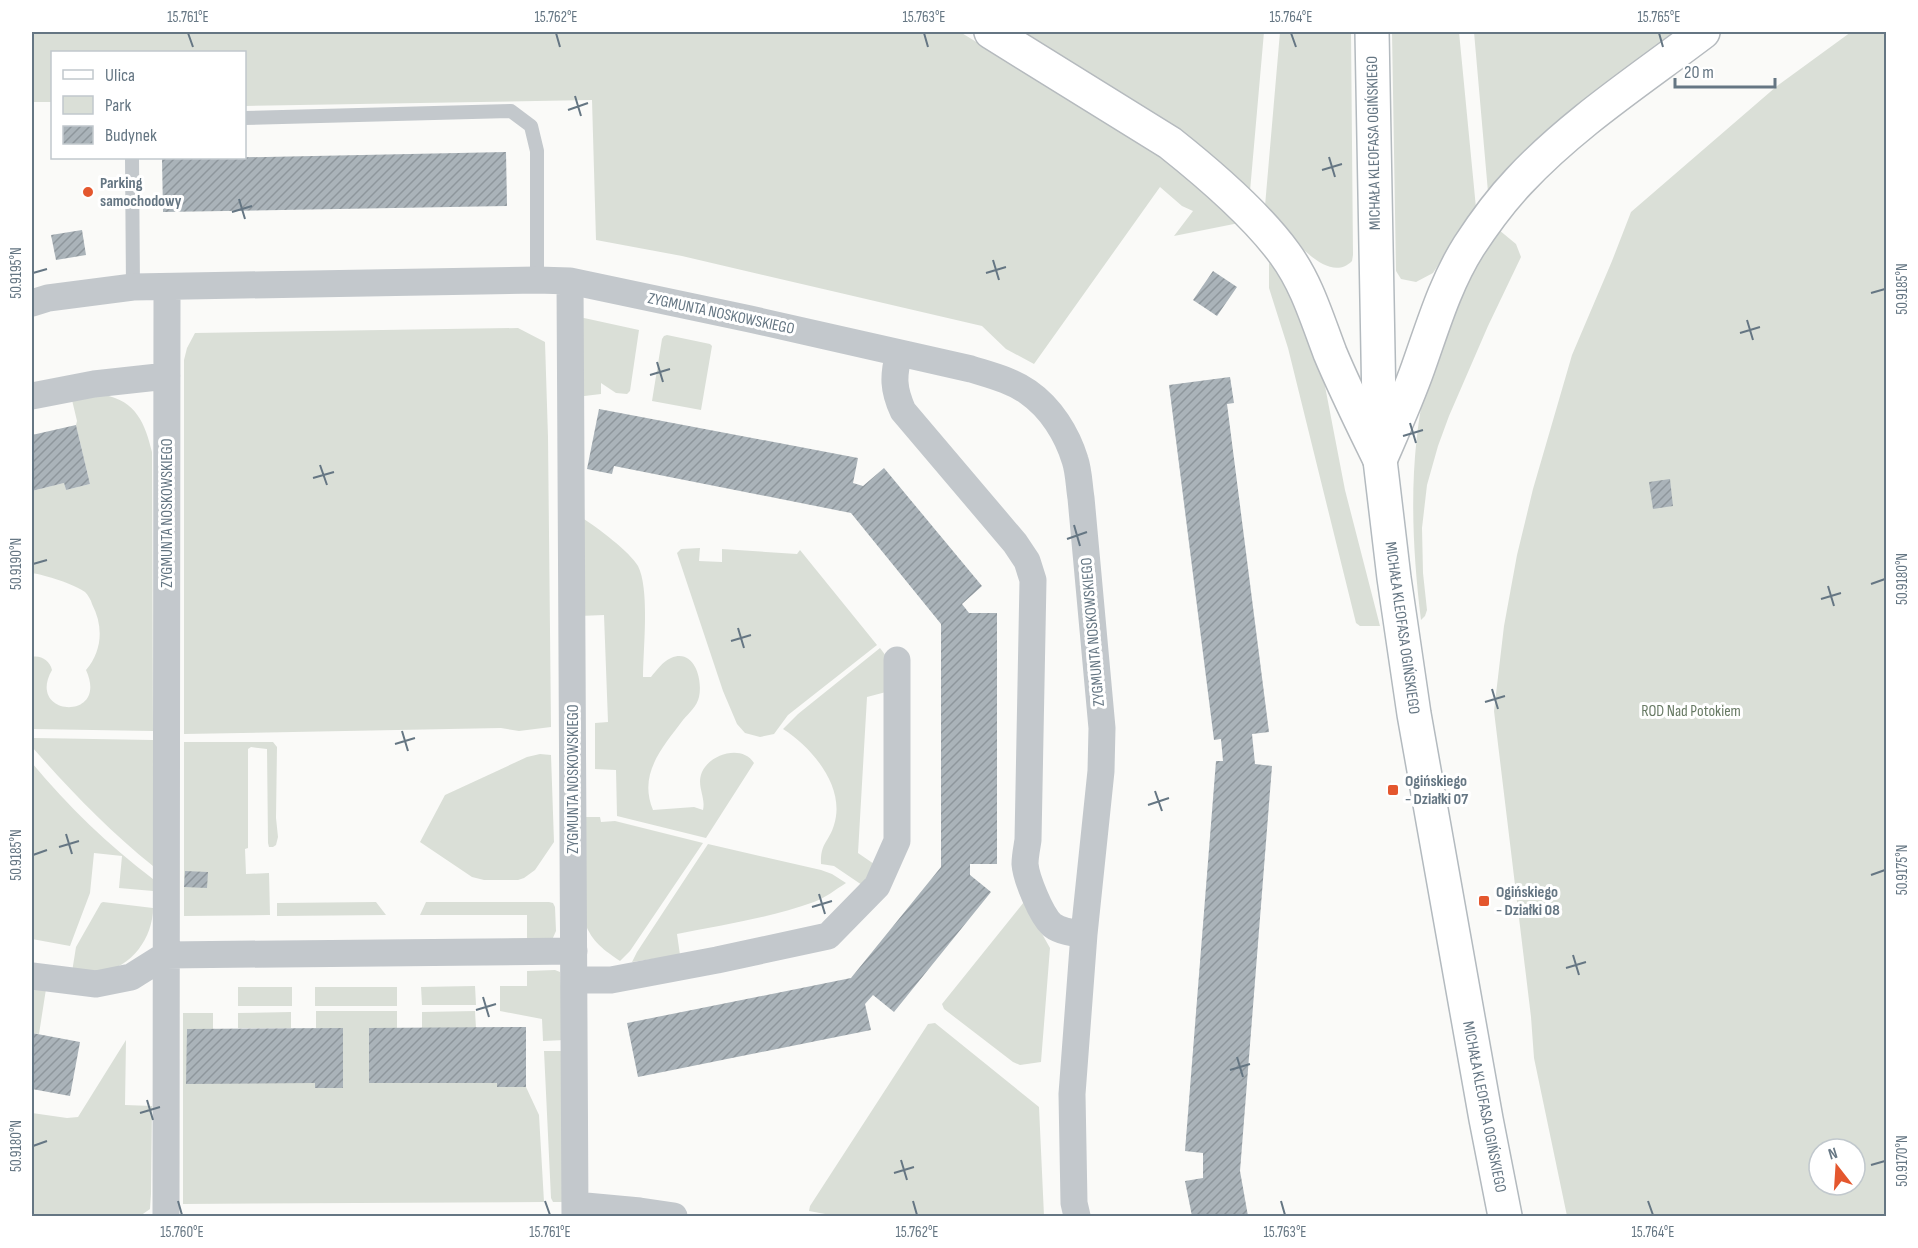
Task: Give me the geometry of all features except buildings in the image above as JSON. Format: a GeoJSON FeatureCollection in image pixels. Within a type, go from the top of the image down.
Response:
{"type":"FeatureCollection","features":[{"type":"Feature","properties":{"kind":"street"},"geometry":{"type":"LineString","coordinates":[[991,32],[1170,143],[1253,217],[1285,254],[1308,293],[1330,352],[1380,460]]}},
{"type":"Feature","properties":{"kind":"street","name":"MICHAŁA KLEOFASA OGIŃSKIEGO"},"geometry":{"type":"LineString","coordinates":[[1372,32],[1380,460],[1414,714],[1505,1216]]}},
{"type":"Feature","properties":{"kind":"street"},"geometry":{"type":"LineString","coordinates":[[1380,460],[1418,367],[1436,313],[1453,275],[1468,247],[1497,207],[1518,181],[1575,130],[1703,32]]}},
{"type":"Feature","properties":{"kind":"street","name":"ZYGMUNTA NOSKOWSKIEGO"},"geometry":{"type":"LineString","coordinates":[[570,281],[575,1211],[640,1210],[674,1216]]}},
{"type":"Feature","properties":{"kind":"street","name":"ZYGMUNTA NOSKOWSKIEGO"},"geometry":{"type":"LineString","coordinates":[[32,303],[48,298],[132,287],[570,281],[991,375],[1028,391],[1065,432],[1076,462],[1102,728],[1101,771],[1084,934],[1072,1094],[1074,1203],[1077,1216]]}},
{"type":"Feature","properties":{"kind":"street","name":"ZYGMUNTA NOSKOWSKIEGO"},"geometry":{"type":"LineString","coordinates":[[166,1216],[167,287]]}},
{"type":"Feature","properties":{"kind":"street"},"geometry":{"type":"LineString","coordinates":[[899,353],[894,387],[903,411],[1015,543],[1027,561],[1033,580],[1028,840],[1025,864],[1029,884],[1052,925],[1066,932],[1084,934]]}},
{"type":"Feature","properties":{"kind":"street"},"geometry":{"type":"LineString","coordinates":[[32,396],[94,384],[167,376]]}},
{"type":"Feature","properties":{"kind":"street"},"geometry":{"type":"LineString","coordinates":[[574,980],[611,980],[828,936],[877,886],[897,841],[897,660]]}},
{"type":"Feature","properties":{"kind":"street"},"geometry":{"type":"LineString","coordinates":[[32,976],[96,984],[131,976],[166,956],[574,951]]}},
{"type":"Feature","properties":{"kind":"lane"},"geometry":{"type":"LineString","coordinates":[[246,118],[511,111],[531,126],[537,151],[537,280]]}},
{"type":"Feature","properties":{"kind":"lane"},"geometry":{"type":"LineString","coordinates":[[132,159],[132,287]]}},
{"type":"Feature","properties":{"kind":"green space"},"geometry":{"type":"Polygon","coordinates":[[[32,32],[960,32],[1138,140],[1185,175],[1239,223],[1174,236],[1193,211],[1182,206],[1160,187],[1034,364],[1006,349],[982,326],[682,256],[596,240],[592,100],[246,106],[246,51],[51,51],[51,102],[32,102],[32,32]]]}},
{"type":"Feature","properties":{"kind":"green space"},"geometry":{"type":"Polygon","coordinates":[[[1022,32],[1264,32],[1250,191],[1178,129],[1022,32]]]}},
{"type":"Feature","properties":{"kind":"green space"},"geometry":{"type":"Polygon","coordinates":[[[1280,32],[1351,32],[1353,255],[1352,261],[1341,267],[1329,267],[1304,250],[1265,206],[1280,32]]]}},
{"type":"Feature","properties":{"kind":"green space"},"geometry":{"type":"Polygon","coordinates":[[[1392,32],[1459,32],[1476,208],[1433,273],[1416,282],[1401,279],[1396,271],[1392,32]]]}},
{"type":"Feature","properties":{"kind":"green space"},"geometry":{"type":"Polygon","coordinates":[[[1474,32],[1677,32],[1488,192],[1474,32]]]}},
{"type":"Feature","properties":{"kind":"green space","name":"ROD Nad Potokiem"},"geometry":{"type":"Polygon","coordinates":[[[1851,32],[1886,32],[1886,1216],[1567,1216],[1534,1058],[1494,711],[1504,626],[1517,555],[1533,489],[1572,355],[1631,212],[1777,86],[1851,32]]]}},
{"type":"Feature","properties":{"kind":"green space"},"geometry":{"type":"Polygon","coordinates":[[[1499,230],[1516,244],[1521,257],[1449,416],[1427,485],[1422,528],[1427,610],[1421,620],[1415,558],[1413,497],[1417,435],[1428,374],[1440,336],[1467,281],[1499,230]]]}},
{"type":"Feature","properties":{"kind":"green space"},"geometry":{"type":"Polygon","coordinates":[[[1271,261],[1297,299],[1319,355],[1345,490],[1380,626],[1360,626],[1356,623],[1288,348],[1269,288],[1271,261]]]}},
{"type":"Feature","properties":{"kind":"green space"},"geometry":{"type":"Polygon","coordinates":[[[580,319],[639,330],[630,391],[627,394],[616,393],[601,383],[601,394],[576,397],[580,319]]]}},
{"type":"Feature","properties":{"kind":"green space"},"geometry":{"type":"Polygon","coordinates":[[[518,328],[545,342],[551,727],[519,731],[501,728],[184,734],[184,360],[195,333],[518,328]]]}},
{"type":"Feature","properties":{"kind":"green space"},"geometry":{"type":"Polygon","coordinates":[[[667,335],[712,346],[701,410],[652,401],[662,339],[667,335]]]}},
{"type":"Feature","properties":{"kind":"green space"},"geometry":{"type":"Polygon","coordinates":[[[104,395],[124,402],[137,415],[146,432],[152,452],[153,731],[32,729],[32,657],[42,658],[51,667],[47,686],[49,697],[57,704],[68,707],[79,705],[87,699],[90,687],[86,670],[98,647],[100,630],[96,613],[85,592],[59,580],[32,573],[32,491],[64,483],[66,490],[90,484],[72,400],[104,395]]]}},
{"type":"Feature","properties":{"kind":"green space"},"geometry":{"type":"Polygon","coordinates":[[[582,518],[621,547],[638,566],[642,577],[645,604],[643,677],[651,677],[665,661],[679,656],[691,661],[700,682],[699,697],[696,703],[654,762],[648,785],[653,810],[694,807],[703,810],[700,777],[706,766],[719,756],[742,754],[754,763],[706,838],[617,816],[616,770],[595,769],[595,723],[608,722],[604,615],[579,616],[582,518]]]}},
{"type":"Feature","properties":{"kind":"green space"},"geometry":{"type":"Polygon","coordinates":[[[700,548],[699,561],[722,562],[722,549],[797,554],[800,550],[877,645],[788,715],[774,734],[760,737],[745,733],[737,724],[723,691],[677,553],[681,549],[700,548]]]}},
{"type":"Feature","properties":{"kind":"green space"},"geometry":{"type":"Polygon","coordinates":[[[880,648],[886,656],[886,692],[867,697],[858,853],[874,864],[862,885],[834,866],[821,864],[823,847],[834,825],[835,797],[831,783],[815,758],[783,729],[798,714],[880,648]]]}},
{"type":"Feature","properties":{"kind":"green space"},"geometry":{"type":"Polygon","coordinates":[[[34,738],[153,740],[153,866],[105,824],[61,779],[32,747],[34,738]]]}},
{"type":"Feature","properties":{"kind":"green space"},"geometry":{"type":"Polygon","coordinates":[[[184,742],[273,742],[277,747],[278,837],[273,847],[269,847],[268,843],[267,749],[251,747],[248,749],[246,874],[269,873],[270,915],[184,916],[184,742]]]}},
{"type":"Feature","properties":{"kind":"green space"},"geometry":{"type":"Polygon","coordinates":[[[540,754],[551,755],[554,842],[535,870],[518,880],[484,880],[472,877],[420,842],[445,795],[527,757],[540,754]]]}},
{"type":"Feature","properties":{"kind":"green space"},"geometry":{"type":"Polygon","coordinates":[[[32,763],[89,824],[153,879],[153,891],[119,888],[122,856],[94,853],[90,893],[70,946],[32,939],[32,763]]]}},
{"type":"Feature","properties":{"kind":"green space"},"geometry":{"type":"Polygon","coordinates":[[[582,817],[600,817],[601,822],[615,821],[703,843],[630,951],[620,961],[595,940],[585,923],[582,817]]]}},
{"type":"Feature","properties":{"kind":"green space"},"geometry":{"type":"Polygon","coordinates":[[[708,844],[821,870],[846,883],[822,898],[797,908],[746,921],[677,934],[680,955],[632,962],[708,844]]]}},
{"type":"Feature","properties":{"kind":"green space"},"geometry":{"type":"Polygon","coordinates":[[[103,902],[153,908],[145,940],[131,958],[111,969],[100,972],[72,972],[76,947],[103,902]]]}},
{"type":"Feature","properties":{"kind":"green space"},"geometry":{"type":"Polygon","coordinates":[[[376,902],[386,915],[277,916],[277,903],[376,902]]]}},
{"type":"Feature","properties":{"kind":"green space"},"geometry":{"type":"Polygon","coordinates":[[[426,902],[549,902],[555,907],[556,931],[552,940],[527,943],[527,915],[420,915],[426,902]]]}},
{"type":"Feature","properties":{"kind":"green space"},"geometry":{"type":"Polygon","coordinates":[[[1024,902],[1050,948],[1041,1062],[1020,1065],[944,1009],[942,1004],[1024,902]]]}},
{"type":"Feature","properties":{"kind":"green space"},"geometry":{"type":"Polygon","coordinates":[[[555,970],[560,972],[565,1040],[543,1041],[542,1019],[500,1011],[500,986],[527,986],[527,971],[555,970]]]}},
{"type":"Feature","properties":{"kind":"green space"},"geometry":{"type":"Polygon","coordinates":[[[475,986],[476,1005],[422,1005],[421,987],[475,986]]]}},
{"type":"Feature","properties":{"kind":"green space"},"geometry":{"type":"Polygon","coordinates":[[[32,987],[46,989],[39,1034],[32,1033],[32,987]]]}},
{"type":"Feature","properties":{"kind":"green space"},"geometry":{"type":"Polygon","coordinates":[[[238,987],[292,987],[292,1006],[238,1006],[238,987]]]}},
{"type":"Feature","properties":{"kind":"green space"},"geometry":{"type":"Polygon","coordinates":[[[315,987],[397,987],[397,1006],[315,1006],[315,987]]]}},
{"type":"Feature","properties":{"kind":"green space"},"geometry":{"type":"Polygon","coordinates":[[[316,1011],[397,1011],[397,1028],[369,1028],[369,1083],[497,1083],[498,1087],[526,1087],[539,1115],[544,1202],[183,1204],[183,1013],[213,1013],[213,1029],[187,1029],[187,1083],[315,1083],[315,1088],[343,1088],[343,1028],[316,1028],[316,1011]]]}},
{"type":"Feature","properties":{"kind":"green space"},"geometry":{"type":"Polygon","coordinates":[[[475,1011],[476,1028],[422,1028],[422,1012],[475,1011]]]}},
{"type":"Feature","properties":{"kind":"green space"},"geometry":{"type":"Polygon","coordinates":[[[291,1012],[291,1028],[238,1028],[238,1013],[291,1012]]]}},
{"type":"Feature","properties":{"kind":"green space"},"geometry":{"type":"Polygon","coordinates":[[[935,1023],[1039,1107],[1044,1216],[836,1216],[809,1211],[810,1206],[928,1024],[935,1023]]]}},
{"type":"Feature","properties":{"kind":"green space"},"geometry":{"type":"Polygon","coordinates":[[[126,1040],[125,1105],[152,1106],[150,1209],[140,1216],[32,1216],[32,1113],[67,1118],[78,1117],[126,1040]]]}},
{"type":"Feature","properties":{"kind":"green space"},"geometry":{"type":"Polygon","coordinates":[[[544,1051],[565,1051],[567,1202],[553,1202],[551,1198],[544,1051]]]}},
{"type":"Feature","properties":{"kind":"place","name":"Parking samochodowy"},"geometry":{"type":"Point","coordinates":[88,192]}},
{"type":"Feature","properties":{"kind":"place","name":"Ogińskiego - Działki 07"},"geometry":{"type":"Point","coordinates":[1393,790]}},
{"type":"Feature","properties":{"kind":"place","name":"Ogińskiego - Działki 08"},"geometry":{"type":"Point","coordinates":[1484,901]}}]}
